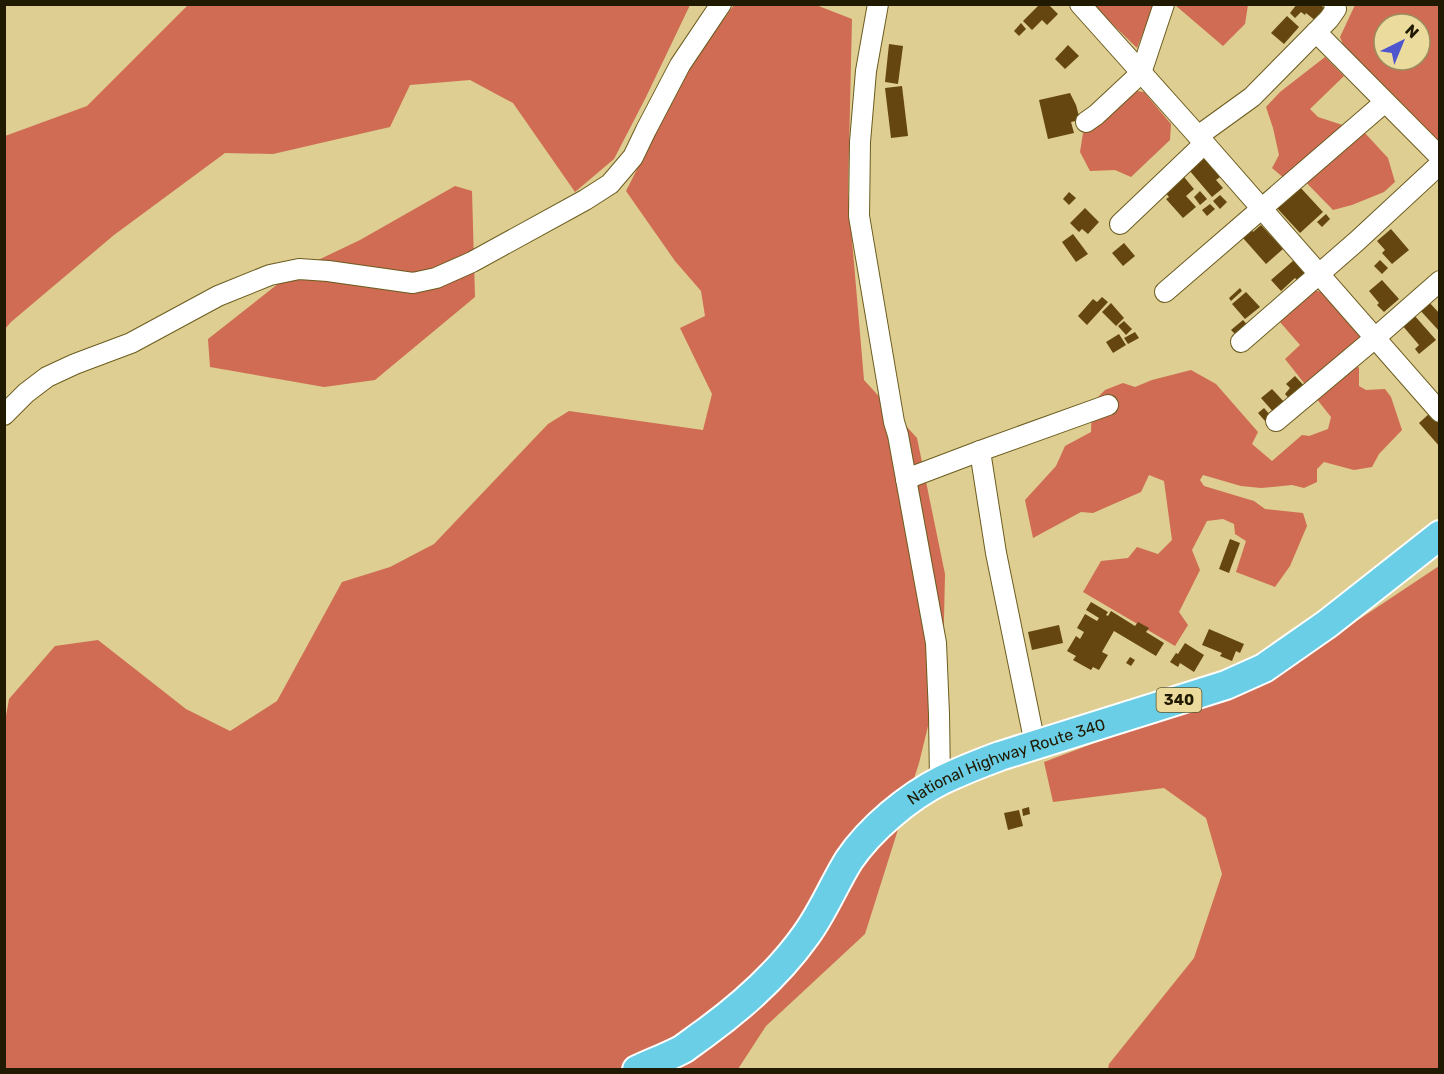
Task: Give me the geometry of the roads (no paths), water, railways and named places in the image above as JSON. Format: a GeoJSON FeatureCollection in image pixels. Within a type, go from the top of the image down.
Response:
{"type":"FeatureCollection","features":[{"type":"Feature","properties":{"kind":"highway","name":"National Highway Route 340"},"geometry":{"type":"LineString","coordinates":[[637,1070],[683,1048],[723,1020],[754,992],[786,961],[808,934],[850,859],[871,834],[892,814],[940,781],[1035,744],[1226,686],[1264,668],[1327,624],[1440,535]]}},
{"type":"Feature","properties":{"kind":"street"},"geometry":{"type":"LineString","coordinates":[[4,415],[26,393],[47,377],[131,343],[218,296],[270,275],[299,270],[328,271],[413,283],[436,278],[472,262],[585,200],[610,184],[633,158],[680,65],[721,4]]}},
{"type":"Feature","properties":{"kind":"street"},"geometry":{"type":"LineString","coordinates":[[878,4],[865,83],[860,142],[859,216],[894,422],[936,643],[940,781]]}},
{"type":"Feature","properties":{"kind":"street"},"geometry":{"type":"LineString","coordinates":[[1080,4],[1375,338],[1437,404]]}},
{"type":"Feature","properties":{"kind":"street"},"geometry":{"type":"LineString","coordinates":[[1086,122],[1141,73],[1164,4]]}},
{"type":"Feature","properties":{"kind":"street"},"geometry":{"type":"LineString","coordinates":[[1120,224],[1201,140],[1252,97],[1316,32],[1336,9],[1334,4]]}},
{"type":"Feature","properties":{"kind":"street"},"geometry":{"type":"LineString","coordinates":[[1316,32],[1440,157]]}},
{"type":"Feature","properties":{"kind":"street"},"geometry":{"type":"LineString","coordinates":[[1165,292],[1385,102]]}},
{"type":"Feature","properties":{"kind":"street"},"geometry":{"type":"LineString","coordinates":[[1241,342],[1357,241],[1440,164]]}},
{"type":"Feature","properties":{"kind":"street"},"geometry":{"type":"LineString","coordinates":[[1276,421],[1440,281]]}},
{"type":"Feature","properties":{"kind":"street"},"geometry":{"type":"LineString","coordinates":[[906,479],[1108,405]]}},
{"type":"Feature","properties":{"kind":"street"},"geometry":{"type":"LineString","coordinates":[[980,451],[996,553],[1035,744]]}}]}
